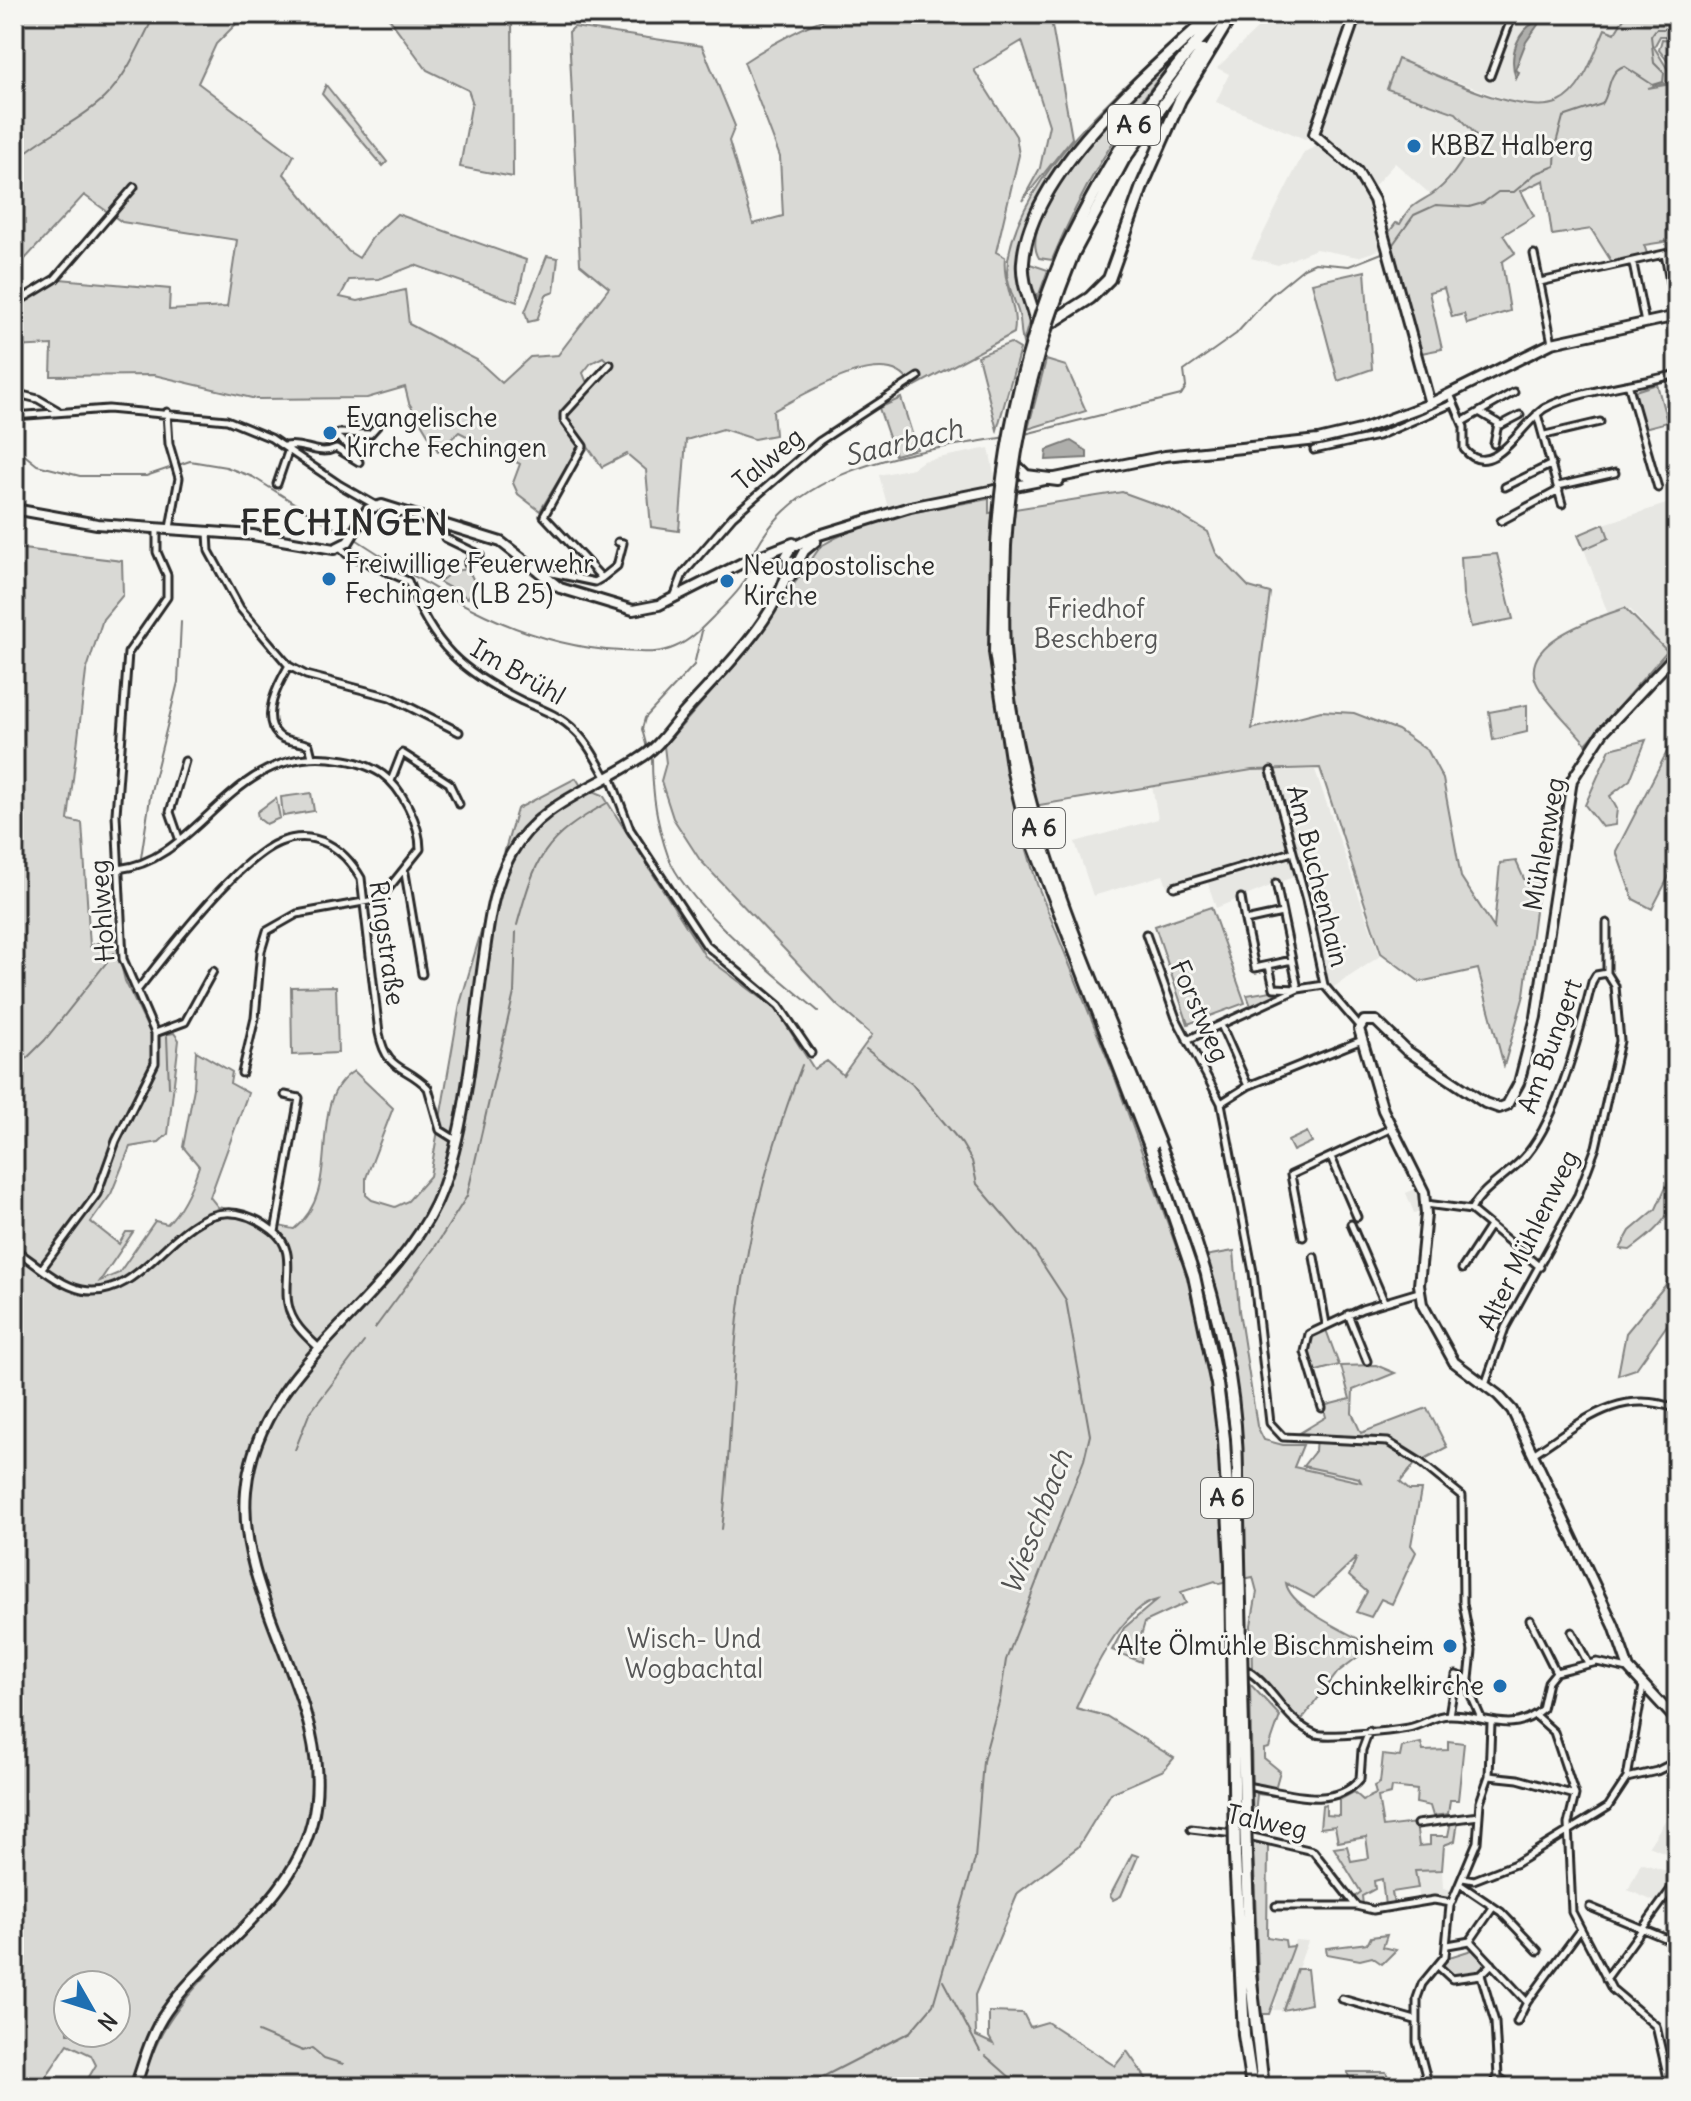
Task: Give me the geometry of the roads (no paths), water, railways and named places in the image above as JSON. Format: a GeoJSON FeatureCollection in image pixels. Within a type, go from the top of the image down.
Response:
{"type":"FeatureCollection","features":[{"type":"Feature","properties":{"kind":"highway"},"geometry":{"type":"LineString","coordinates":[[1004,490],[1037,341],[1035,320],[1022,271],[1026,243],[1042,205],[1067,165],[1114,107],[1213,14]]}},
{"type":"Feature","properties":{"kind":"highway","name":"A 6"},"geometry":{"type":"LineString","coordinates":[[1236,14],[1225,19],[1140,133],[1069,252],[1031,372],[1001,546],[1004,650],[1026,782],[1054,878],[1136,1098],[1207,1273],[1231,1383],[1237,1439],[1244,2035],[1252,2087]]}},
{"type":"Feature","properties":{"kind":"highway","name":"A 6"},"geometry":{"type":"LineString","coordinates":[[1037,341],[1048,324],[1101,289],[1114,270],[1143,184],[1180,100],[1225,19]]}},
{"type":"Feature","properties":{"kind":"highway"},"geometry":{"type":"LineString","coordinates":[[1026,290],[1049,309],[1078,306]]}},
{"type":"Feature","properties":{"kind":"highway"},"geometry":{"type":"LineString","coordinates":[[1010,457],[1026,476],[1058,480]]}},
{"type":"Feature","properties":{"kind":"highway","name":"A 6"},"geometry":{"type":"LineString","coordinates":[[1136,1098],[1194,1276],[1217,1384],[1231,1564],[1241,1856],[1263,2087]]}},
{"type":"Feature","properties":{"kind":"main road"},"geometry":{"type":"LineString","coordinates":[[1356,14],[1314,134],[1357,171],[1374,200],[1430,404]]}},
{"type":"Feature","properties":{"kind":"main road"},"geometry":{"type":"LineString","coordinates":[[14,509],[82,522],[283,539],[325,549],[340,547],[375,505],[501,542],[567,591],[625,609],[645,610],[764,553],[791,544],[802,548],[841,528],[894,512],[1174,454],[1318,446],[1430,404],[1552,343],[1677,316]]}},
{"type":"Feature","properties":{"kind":"main road"},"geometry":{"type":"LineString","coordinates":[[135,2087],[165,2014],[272,1896],[295,1863],[311,1826],[317,1778],[312,1738],[255,1565],[244,1508],[249,1466],[267,1416],[320,1348],[413,1241],[440,1195],[456,1140],[490,913],[504,869],[519,842],[544,814],[645,756],[662,740],[735,657],[815,546],[841,528]]}},
{"type":"Feature","properties":{"kind":"main road"},"geometry":{"type":"LineString","coordinates":[[786,584],[791,560],[788,550],[802,548],[832,534]]}},
{"type":"Feature","properties":{"kind":"main road"},"geometry":{"type":"LineString","coordinates":[[764,553],[791,560],[803,559],[802,548]]}},
{"type":"Feature","properties":{"kind":"main road"},"geometry":{"type":"LineString","coordinates":[[773,602],[786,578],[791,560]]}},
{"type":"Feature","properties":{"kind":"main road","name":"Mühlenweg"},"geometry":{"type":"LineString","coordinates":[[1359,1026],[1368,1020],[1376,1021],[1412,1054],[1491,1106],[1502,1108],[1519,1083],[1542,983],[1568,798],[1575,773],[1603,732],[1677,653]]}},
{"type":"Feature","properties":{"kind":"main road"},"geometry":{"type":"LineString","coordinates":[[1359,1026],[1392,1128],[1424,1192],[1426,1204],[1419,1292],[1450,1357],[1508,1405],[1614,1626],[1629,1669],[1677,1721]]}},
{"type":"Feature","properties":{"kind":"street"},"geometry":{"type":"LineString","coordinates":[[1490,76],[1513,14]]}},
{"type":"Feature","properties":{"kind":"street"},"geometry":{"type":"LineString","coordinates":[[14,304],[55,279],[134,187]]}},
{"type":"Feature","properties":{"kind":"street"},"geometry":{"type":"LineString","coordinates":[[1540,282],[1633,264],[1677,251]]}},
{"type":"Feature","properties":{"kind":"street"},"geometry":{"type":"LineString","coordinates":[[1534,254],[1552,343]]}},
{"type":"Feature","properties":{"kind":"street"},"geometry":{"type":"LineString","coordinates":[[1665,254],[1677,316]]}},
{"type":"Feature","properties":{"kind":"street"},"geometry":{"type":"LineString","coordinates":[[1633,264],[1645,323]]}},
{"type":"Feature","properties":{"kind":"street"},"geometry":{"type":"LineString","coordinates":[[602,578],[544,516],[583,446],[562,417],[610,364]]}},
{"type":"Feature","properties":{"kind":"street"},"geometry":{"type":"LineString","coordinates":[[1449,393],[1462,422],[1464,449],[1473,457],[1487,459],[1501,452],[1537,414],[1563,401],[1677,374]]}},
{"type":"Feature","properties":{"kind":"street","name":"Talweg"},"geometry":{"type":"LineString","coordinates":[[672,599],[683,574],[733,516],[820,441],[918,377]]}},
{"type":"Feature","properties":{"kind":"street"},"geometry":{"type":"LineString","coordinates":[[1629,387],[1658,488]]}},
{"type":"Feature","properties":{"kind":"street"},"geometry":{"type":"LineString","coordinates":[[1462,422],[1514,392]]}},
{"type":"Feature","properties":{"kind":"street"},"geometry":{"type":"LineString","coordinates":[[14,393],[38,399],[57,411]]}},
{"type":"Feature","properties":{"kind":"street"},"geometry":{"type":"LineString","coordinates":[[1318,446],[1387,433],[1454,403]]}},
{"type":"Feature","properties":{"kind":"street"},"geometry":{"type":"LineString","coordinates":[[14,416],[108,409],[167,412],[227,420],[286,448],[375,505]]}},
{"type":"Feature","properties":{"kind":"street"},"geometry":{"type":"LineString","coordinates":[[167,412],[169,444],[178,486],[170,530]]}},
{"type":"Feature","properties":{"kind":"street"},"geometry":{"type":"LineString","coordinates":[[1479,412],[1498,424]]}},
{"type":"Feature","properties":{"kind":"street"},"geometry":{"type":"LineString","coordinates":[[1537,414],[1562,504]]}},
{"type":"Feature","properties":{"kind":"street"},"geometry":{"type":"LineString","coordinates":[[1498,424],[1520,415]]}},
{"type":"Feature","properties":{"kind":"street"},"geometry":{"type":"LineString","coordinates":[[277,484],[286,448],[293,444],[321,453],[336,448],[359,462],[349,446],[337,437],[339,433],[374,433],[378,425],[373,421],[359,423]]}},
{"type":"Feature","properties":{"kind":"street"},"geometry":{"type":"LineString","coordinates":[[1545,435],[1600,422]]}},
{"type":"Feature","properties":{"kind":"street"},"geometry":{"type":"LineString","coordinates":[[1494,444],[1498,424]]}},
{"type":"Feature","properties":{"kind":"street"},"geometry":{"type":"LineString","coordinates":[[1505,487],[1552,464]]}},
{"type":"Feature","properties":{"kind":"street"},"geometry":{"type":"LineString","coordinates":[[1501,521],[1558,488],[1615,473]]}},
{"type":"Feature","properties":{"kind":"street"},"geometry":{"type":"LineString","coordinates":[[443,526],[445,538],[478,554],[468,564]]}},
{"type":"Feature","properties":{"kind":"street","name":"Hohlweg"},"geometry":{"type":"LineString","coordinates":[[42,1268],[105,1179],[116,1141],[152,1073],[157,1049],[155,1033],[123,959],[116,793],[125,735],[128,653],[167,597],[167,575],[157,552],[157,529]]}},
{"type":"Feature","properties":{"kind":"street"},"geometry":{"type":"LineString","coordinates":[[208,532],[209,551],[240,608],[289,666],[306,675],[390,697],[459,732]]}},
{"type":"Feature","properties":{"kind":"street"},"geometry":{"type":"LineString","coordinates":[[537,570],[595,582],[617,566],[623,543],[618,542]]}},
{"type":"Feature","properties":{"kind":"street","name":"Im Brühl"},"geometry":{"type":"LineString","coordinates":[[340,547],[347,554],[408,581],[428,626],[445,651],[491,685],[567,724],[583,740],[608,776],[630,829],[706,945],[779,1006],[811,1053]]}},
{"type":"Feature","properties":{"kind":"street"},"geometry":{"type":"LineString","coordinates":[[289,666],[273,698],[275,730],[281,738],[309,745],[312,757]]}},
{"type":"Feature","properties":{"kind":"street"},"geometry":{"type":"LineString","coordinates":[[391,781],[406,745]]}},
{"type":"Feature","properties":{"kind":"street"},"geometry":{"type":"LineString","coordinates":[[402,753],[449,783],[459,804]]}},
{"type":"Feature","properties":{"kind":"street"},"geometry":{"type":"LineString","coordinates":[[118,869],[151,861],[262,771],[312,757],[364,764],[391,781],[402,797],[420,849],[380,899],[297,914],[267,931],[261,951],[255,1018],[242,1073]]}},
{"type":"Feature","properties":{"kind":"street"},"geometry":{"type":"LineString","coordinates":[[179,838],[170,812],[185,761]]}},
{"type":"Feature","properties":{"kind":"street","name":"Am Buchenhain"},"geometry":{"type":"LineString","coordinates":[[1271,771],[1324,985],[1359,1026]]}},
{"type":"Feature","properties":{"kind":"street","name":"Ringstraße"},"geometry":{"type":"LineString","coordinates":[[136,992],[198,915],[267,849],[280,842],[310,838],[332,845],[349,858],[361,878],[367,903],[379,1033],[385,1056],[395,1068],[428,1088],[440,1130],[456,1140]]}},
{"type":"Feature","properties":{"kind":"street"},"geometry":{"type":"LineString","coordinates":[[1174,887],[1292,852]]}},
{"type":"Feature","properties":{"kind":"street"},"geometry":{"type":"LineString","coordinates":[[404,872],[422,974]]}},
{"type":"Feature","properties":{"kind":"street"},"geometry":{"type":"LineString","coordinates":[[1276,883],[1298,989]]}},
{"type":"Feature","properties":{"kind":"street"},"geometry":{"type":"LineString","coordinates":[[1241,898],[1255,968],[1292,960]]}},
{"type":"Feature","properties":{"kind":"street"},"geometry":{"type":"LineString","coordinates":[[1245,921],[1282,913]]}},
{"type":"Feature","properties":{"kind":"street","name":"Am Bungert"},"geometry":{"type":"LineString","coordinates":[[1471,1210],[1480,1196],[1526,1156],[1537,1139],[1569,1064],[1592,982],[1596,975],[1607,973],[1607,923]]}},
{"type":"Feature","properties":{"kind":"street","name":"Forstweg"},"geometry":{"type":"LineString","coordinates":[[1146,934],[1187,1040],[1221,1103],[1256,1298],[1268,1412],[1276,1432],[1291,1438],[1381,1440],[1414,1454],[1464,1499],[1461,1571],[1472,1651],[1469,1679]]}},
{"type":"Feature","properties":{"kind":"street"},"geometry":{"type":"LineString","coordinates":[[1269,966],[1274,988],[1298,989],[1324,985]]}},
{"type":"Feature","properties":{"kind":"street"},"geometry":{"type":"LineString","coordinates":[[155,1033],[185,1022],[213,971]]}},
{"type":"Feature","properties":{"kind":"street","name":"Alter Mühlenweg"},"geometry":{"type":"LineString","coordinates":[[1485,1386],[1505,1328],[1583,1184],[1612,1087],[1620,1026],[1615,986],[1607,973]]}},
{"type":"Feature","properties":{"kind":"street"},"geometry":{"type":"LineString","coordinates":[[1187,1040],[1298,989]]}},
{"type":"Feature","properties":{"kind":"street"},"geometry":{"type":"LineString","coordinates":[[1221,1025],[1248,1086]]}},
{"type":"Feature","properties":{"kind":"street"},"geometry":{"type":"LineString","coordinates":[[1221,1103],[1248,1086],[1362,1040]]}},
{"type":"Feature","properties":{"kind":"street"},"geometry":{"type":"LineString","coordinates":[[275,1232],[299,1098],[285,1095]]}},
{"type":"Feature","properties":{"kind":"street"},"geometry":{"type":"LineString","coordinates":[[1303,1237],[1291,1175],[1392,1128]]}},
{"type":"Feature","properties":{"kind":"street"},"geometry":{"type":"LineString","coordinates":[[1331,1157],[1357,1217]]}},
{"type":"Feature","properties":{"kind":"street"},"geometry":{"type":"LineString","coordinates":[[1426,1204],[1471,1210],[1540,1267]]}},
{"type":"Feature","properties":{"kind":"street"},"geometry":{"type":"LineString","coordinates":[[14,1249],[78,1289],[111,1289],[135,1276],[172,1239],[201,1220],[237,1215],[275,1232],[288,1256],[287,1302],[291,1313],[302,1332],[320,1348]]}},
{"type":"Feature","properties":{"kind":"street"},"geometry":{"type":"LineString","coordinates":[[1351,1224],[1384,1301]]}},
{"type":"Feature","properties":{"kind":"street"},"geometry":{"type":"LineString","coordinates":[[1462,1269],[1490,1226]]}},
{"type":"Feature","properties":{"kind":"street"},"geometry":{"type":"LineString","coordinates":[[1314,1257],[1326,1324]]}},
{"type":"Feature","properties":{"kind":"street"},"geometry":{"type":"LineString","coordinates":[[1322,1408],[1304,1349],[1309,1334],[1348,1314],[1419,1292]]}},
{"type":"Feature","properties":{"kind":"street"},"geometry":{"type":"LineString","coordinates":[[1348,1314],[1367,1361]]}},
{"type":"Feature","properties":{"kind":"street"},"geometry":{"type":"LineString","coordinates":[[1533,1454],[1588,1415],[1607,1407],[1647,1401],[1677,1409]]}},
{"type":"Feature","properties":{"kind":"street"},"geometry":{"type":"LineString","coordinates":[[1530,1620],[1556,1672]]}},
{"type":"Feature","properties":{"kind":"street"},"geometry":{"type":"LineString","coordinates":[[1572,1632],[1588,1663]]}},
{"type":"Feature","properties":{"kind":"street"},"geometry":{"type":"LineString","coordinates":[[1222,1663],[1247,1670],[1297,1722],[1315,1733],[1334,1736],[1410,1728],[1449,1715],[1481,1718],[1507,1726],[1542,1709],[1548,1682],[1556,1672],[1588,1663],[1605,1663],[1629,1669]]}},
{"type":"Feature","properties":{"kind":"street"},"geometry":{"type":"LineString","coordinates":[[1449,1715],[1456,1675],[1469,1679],[1471,1695],[1481,1718]]}},
{"type":"Feature","properties":{"kind":"street"},"geometry":{"type":"LineString","coordinates":[[1462,1881],[1505,1869],[1608,1807],[1627,1778],[1643,1686]]}},
{"type":"Feature","properties":{"kind":"street"},"geometry":{"type":"LineString","coordinates":[[1535,1715],[1554,1732],[1575,1795],[1569,1829],[1571,1907],[1580,1930],[1615,1992],[1656,2026],[1670,2087]]}},
{"type":"Feature","properties":{"kind":"street"},"geometry":{"type":"LineString","coordinates":[[1429,2087],[1418,2049],[1415,2020],[1419,1989],[1439,1967],[1448,1945],[1451,1903],[1477,1842],[1479,1816],[1489,1776],[1491,1723]]}},
{"type":"Feature","properties":{"kind":"street"},"geometry":{"type":"LineString","coordinates":[[1223,1783],[1331,1798],[1360,1779],[1362,1750],[1369,1731]]}},
{"type":"Feature","properties":{"kind":"street"},"geometry":{"type":"LineString","coordinates":[[1627,1778],[1657,1771],[1677,1761]]}},
{"type":"Feature","properties":{"kind":"street"},"geometry":{"type":"LineString","coordinates":[[1489,1776],[1518,1779],[1575,1795]]}},
{"type":"Feature","properties":{"kind":"street"},"geometry":{"type":"LineString","coordinates":[[1417,1824],[1479,1816]]}},
{"type":"Feature","properties":{"kind":"street","name":"Talweg"},"geometry":{"type":"LineString","coordinates":[[1191,1829],[1258,1837],[1313,1851],[1356,1906]]}},
{"type":"Feature","properties":{"kind":"street"},"geometry":{"type":"LineString","coordinates":[[1462,1881],[1492,1909],[1501,1912],[1538,1951]]}},
{"type":"Feature","properties":{"kind":"street"},"geometry":{"type":"LineString","coordinates":[[1606,1979],[1677,1881]]}},
{"type":"Feature","properties":{"kind":"street"},"geometry":{"type":"LineString","coordinates":[[1276,1906],[1356,1906],[1373,1910],[1434,1900],[1451,1903]]}},
{"type":"Feature","properties":{"kind":"street"},"geometry":{"type":"LineString","coordinates":[[1590,1907],[1677,1943]]}},
{"type":"Feature","properties":{"kind":"street"},"geometry":{"type":"LineString","coordinates":[[1448,1945],[1470,1941],[1492,1909]]}},
{"type":"Feature","properties":{"kind":"street"},"geometry":{"type":"LineString","coordinates":[[1517,2022],[1527,2002],[1580,1930]]}},
{"type":"Feature","properties":{"kind":"street"},"geometry":{"type":"LineString","coordinates":[[1470,1941],[1527,2002]]}},
{"type":"Feature","properties":{"kind":"street"},"geometry":{"type":"LineString","coordinates":[[1439,1967],[1449,1979],[1481,1975],[1492,1964]]}},
{"type":"Feature","properties":{"kind":"street"},"geometry":{"type":"LineString","coordinates":[[1481,1975],[1495,2022],[1498,2077],[1492,2087]]}},
{"type":"Feature","properties":{"kind":"street"},"geometry":{"type":"LineString","coordinates":[[1342,1999],[1415,2020]]}},
{"type":"Feature","properties":{"kind":"street"},"geometry":{"type":"LineString","coordinates":[[1498,2077],[1512,2087]]}},
{"type":"Feature","properties":{"kind":"waterway"},"geometry":{"type":"LineString","coordinates":[[14,163],[104,98],[127,69],[155,14]]}},
{"type":"Feature","properties":{"kind":"waterway","name":"Saarbach"},"geometry":{"type":"LineString","coordinates":[[1391,247],[1414,215],[1436,205],[1469,207],[1483,203],[1498,192],[1514,192],[1535,174],[1555,166],[1556,143],[1563,117],[1602,104],[1612,77],[1624,66],[1653,85],[1663,82],[1664,73],[1654,63],[1651,36],[1656,29],[1677,29]]}},
{"type":"Feature","properties":{"kind":"waterway","name":"Saarbach"},"geometry":{"type":"LineString","coordinates":[[1025,434],[1181,395],[1186,387],[1184,371],[1236,334],[1271,295],[1304,268],[1315,263],[1349,266],[1382,253]]}},
{"type":"Feature","properties":{"kind":"waterway","name":"Saarbach"},"geometry":{"type":"LineString","coordinates":[[754,553],[773,523],[799,499],[830,480],[900,456],[1007,437]]}},
{"type":"Feature","properties":{"kind":"waterway","name":"Saarbach"},"geometry":{"type":"LineString","coordinates":[[14,453],[22,453],[37,465],[80,476],[146,476],[190,461],[226,467],[253,477],[332,527],[349,534]]}},
{"type":"Feature","properties":{"kind":"waterway","name":"Saarbach"},"geometry":{"type":"LineString","coordinates":[[354,538],[448,596],[513,627],[583,647],[635,652],[669,650],[691,638],[736,593],[752,563]]}},
{"type":"Feature","properties":{"kind":"waterway"},"geometry":{"type":"LineString","coordinates":[[141,858],[151,791],[178,682],[181,622]]}},
{"type":"Feature","properties":{"kind":"waterway","name":"Wieschbach"},"geometry":{"type":"LineString","coordinates":[[647,748],[642,729],[645,718],[694,665],[702,631]]}},
{"type":"Feature","properties":{"kind":"waterway","name":"Wieschbach"},"geometry":{"type":"LineString","coordinates":[[652,759],[658,820],[668,856],[678,875],[693,896],[734,939],[818,1011]]}},
{"type":"Feature","properties":{"kind":"waterway"},"geometry":{"type":"LineString","coordinates":[[517,925],[530,882],[545,852],[555,839],[607,803]]}},
{"type":"Feature","properties":{"kind":"waterway"},"geometry":{"type":"LineString","coordinates":[[375,1328],[435,1247],[467,1196],[514,993],[516,932]]}},
{"type":"Feature","properties":{"kind":"waterway"},"geometry":{"type":"LineString","coordinates":[[14,1071],[45,1040],[114,953]]}},
{"type":"Feature","properties":{"kind":"waterway"},"geometry":{"type":"LineString","coordinates":[[167,1036],[169,1087]]}},
{"type":"Feature","properties":{"kind":"waterway","name":"Wieschbach"},"geometry":{"type":"LineString","coordinates":[[803,2087],[910,2032],[933,2005],[975,1859],[983,1761],[1000,1699],[1006,1660],[1084,1460],[1090,1435],[1066,1300],[1034,1251],[977,1184],[972,1161],[962,1144],[912,1084],[866,1049]]}},
{"type":"Feature","properties":{"kind":"waterway"},"geometry":{"type":"LineString","coordinates":[[722,1529],[743,1278],[763,1185],[802,1065]]}},
{"type":"Feature","properties":{"kind":"waterway"},"geometry":{"type":"LineString","coordinates":[[295,1450],[309,1414],[364,1342]]}},
{"type":"Feature","properties":{"kind":"waterway"},"geometry":{"type":"LineString","coordinates":[[943,1981],[980,2051]]}},
{"type":"Feature","properties":{"kind":"waterway"},"geometry":{"type":"LineString","coordinates":[[258,2032],[303,2051],[312,2048],[324,2058],[343,2064]]}},
{"type":"Feature","properties":{"kind":"waterway"},"geometry":{"type":"LineString","coordinates":[[986,2056],[1021,2087]]}},
{"type":"Feature","properties":{"kind":"place","name":"KBBZ Halberg"},"geometry":{"type":"Point","coordinates":[1414,146]}},
{"type":"Feature","properties":{"kind":"place","name":"Evangelische Kirche Fechingen"},"geometry":{"type":"Point","coordinates":[330,433]}},
{"type":"Feature","properties":{"kind":"place","name":"Freiwillige Feuerwehr Fechingen (LB 25)"},"geometry":{"type":"Point","coordinates":[329,579]}},
{"type":"Feature","properties":{"kind":"place","name":"Neuapostolische Kirche"},"geometry":{"type":"Point","coordinates":[727,581]}},
{"type":"Feature","properties":{"kind":"place","name":"Alte Ölmühle Bischmisheim"},"geometry":{"type":"Point","coordinates":[1450,1646]}},
{"type":"Feature","properties":{"kind":"place","name":"Schinkelkirche"},"geometry":{"type":"Point","coordinates":[1500,1686]}},
{"type":"Feature","properties":{"kind":"district","name":"FECHINGEN"},"geometry":{"type":"Point","coordinates":[345,523]}},
{"type":"Feature","properties":{"kind":"park label","name":"Friedhof Beschberg"},"geometry":{"type":"Point","coordinates":[1096,624]}},
{"type":"Feature","properties":{"kind":"park label","name":"Wisch- Und Wogbachtal"},"geometry":{"type":"Point","coordinates":[694,1654]}}]}
